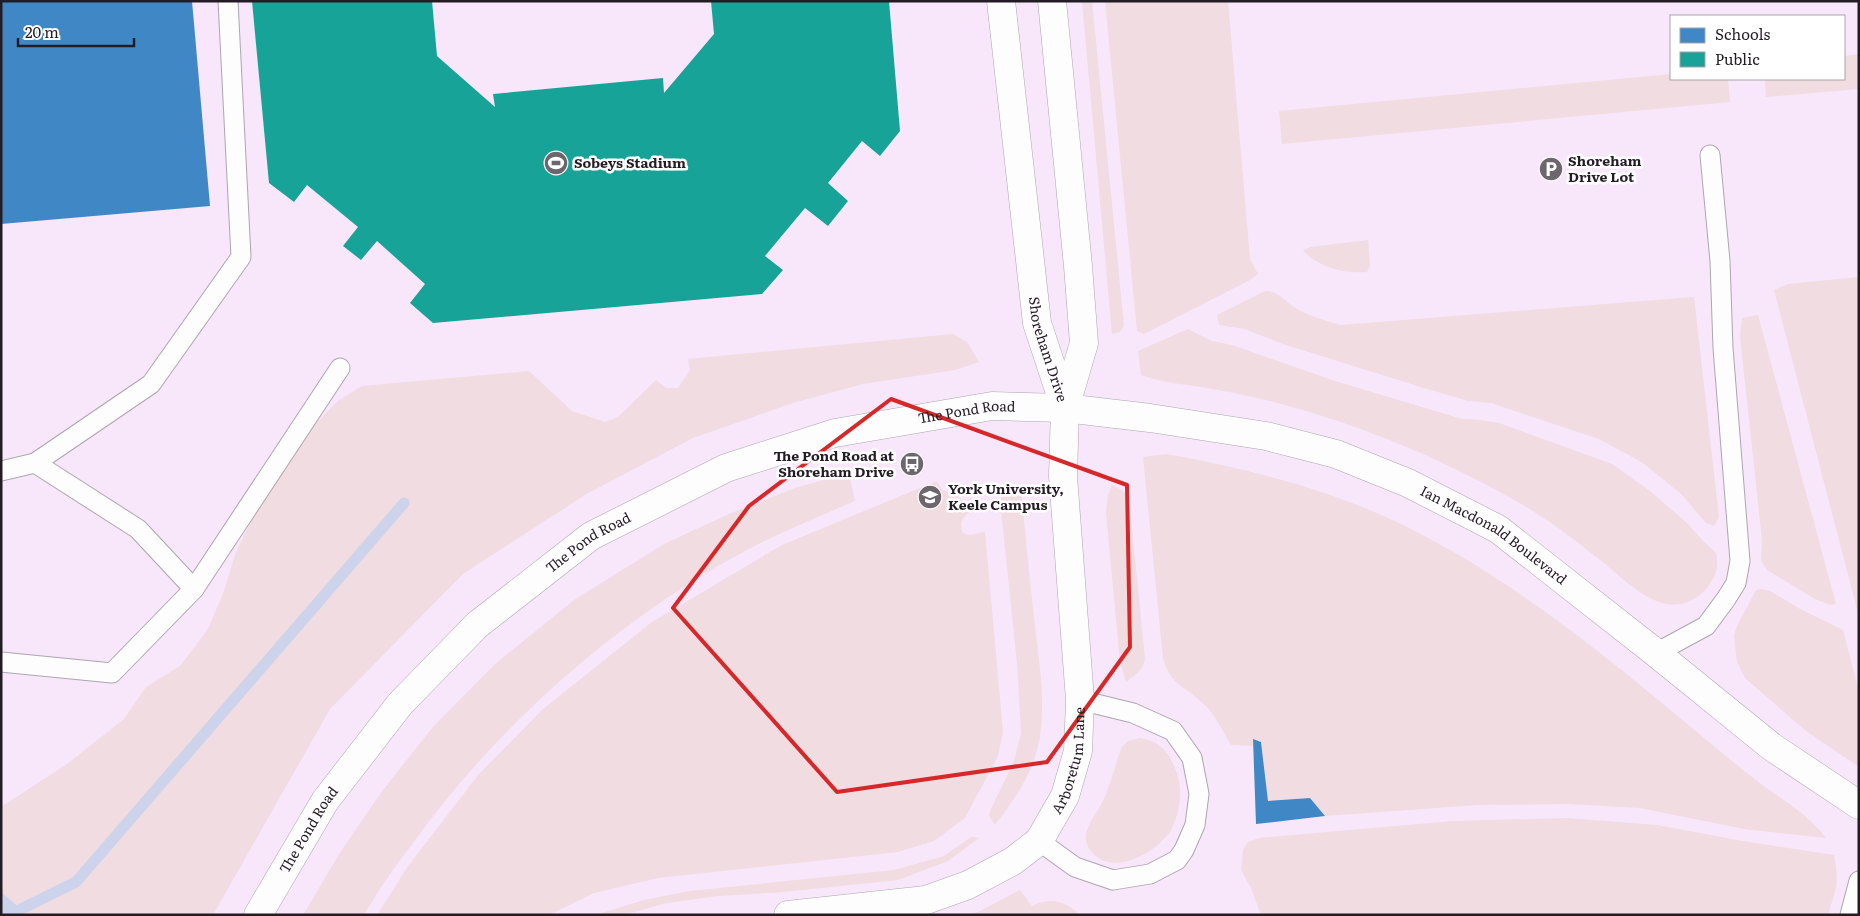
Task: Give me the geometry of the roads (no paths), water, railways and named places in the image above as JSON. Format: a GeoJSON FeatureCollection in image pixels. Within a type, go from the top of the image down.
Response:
{"type":"FeatureCollection","features":[{"type":"Feature","properties":{"kind":"street","name":"Shoreham Drive"},"geometry":{"type":"LineString","coordinates":[[1001,1],[1036,323],[1065,408]]}},
{"type":"Feature","properties":{"kind":"street","name":"Shoreham Drive"},"geometry":{"type":"LineString","coordinates":[[1052,1],[1084,343],[1065,408]]}},
{"type":"Feature","properties":{"kind":"street","name":"The Pond Road"},"geometry":{"type":"LineString","coordinates":[[258,915],[325,801],[400,704],[477,625],[591,536],[726,468],[835,433],[992,406],[1065,408]]}},
{"type":"Feature","properties":{"kind":"street","name":"Ian Macdonald Boulevard"},"geometry":{"type":"LineString","coordinates":[[1065,408],[1150,418],[1266,436],[1336,454],[1399,479],[1498,529],[1772,747],[1859,805]]}},
{"type":"Feature","properties":{"kind":"street","name":"Arboretum Lane"},"geometry":{"type":"LineString","coordinates":[[788,915],[926,900],[968,884],[1013,861],[1039,841],[1065,796],[1078,751],[1080,700],[1064,494],[1065,408]]}},
{"type":"Feature","properties":{"kind":"lane"},"geometry":{"type":"LineString","coordinates":[[1,471],[35,462],[151,384],[241,257],[228,1]]}},
{"type":"Feature","properties":{"kind":"lane"},"geometry":{"type":"LineString","coordinates":[[1656,653],[1706,626],[1736,583],[1740,561],[1723,348],[1720,261],[1710,155]]}},
{"type":"Feature","properties":{"kind":"lane"},"geometry":{"type":"LineString","coordinates":[[1,662],[112,673],[194,589],[340,368]]}},
{"type":"Feature","properties":{"kind":"lane"},"geometry":{"type":"LineString","coordinates":[[35,462],[138,529],[194,589]]}},
{"type":"Feature","properties":{"kind":"lane"},"geometry":{"type":"LineString","coordinates":[[1039,841],[1075,867],[1113,880],[1150,874],[1177,860],[1184,850],[1195,824],[1199,794],[1192,758],[1173,731],[1133,713],[1080,700]]}},
{"type":"Feature","properties":{"kind":"lane"},"geometry":{"type":"LineString","coordinates":[[1850,915],[1859,881]]}},
{"type":"Feature","properties":{"kind":"water"},"geometry":{"type":"Polygon","coordinates":[[[1,892],[21,909],[17,915],[1,915],[1,892]]]}},
{"type":"Feature","properties":{"kind":"waterway"},"geometry":{"type":"LineString","coordinates":[[21,909],[76,882],[404,503]]}},
{"type":"Feature","properties":{"kind":"place","name":"Sobeys Stadium"},"geometry":{"type":"Point","coordinates":[556,163]}},
{"type":"Feature","properties":{"kind":"place","name":"Shoreham Drive Lot"},"geometry":{"type":"Point","coordinates":[1551,169]}},
{"type":"Feature","properties":{"kind":"place","name":"The Pond Road at Shoreham Drive"},"geometry":{"type":"Point","coordinates":[912,464]}},
{"type":"Feature","properties":{"kind":"place","name":"York University, Keele Campus"},"geometry":{"type":"Point","coordinates":[930,497]}}]}
